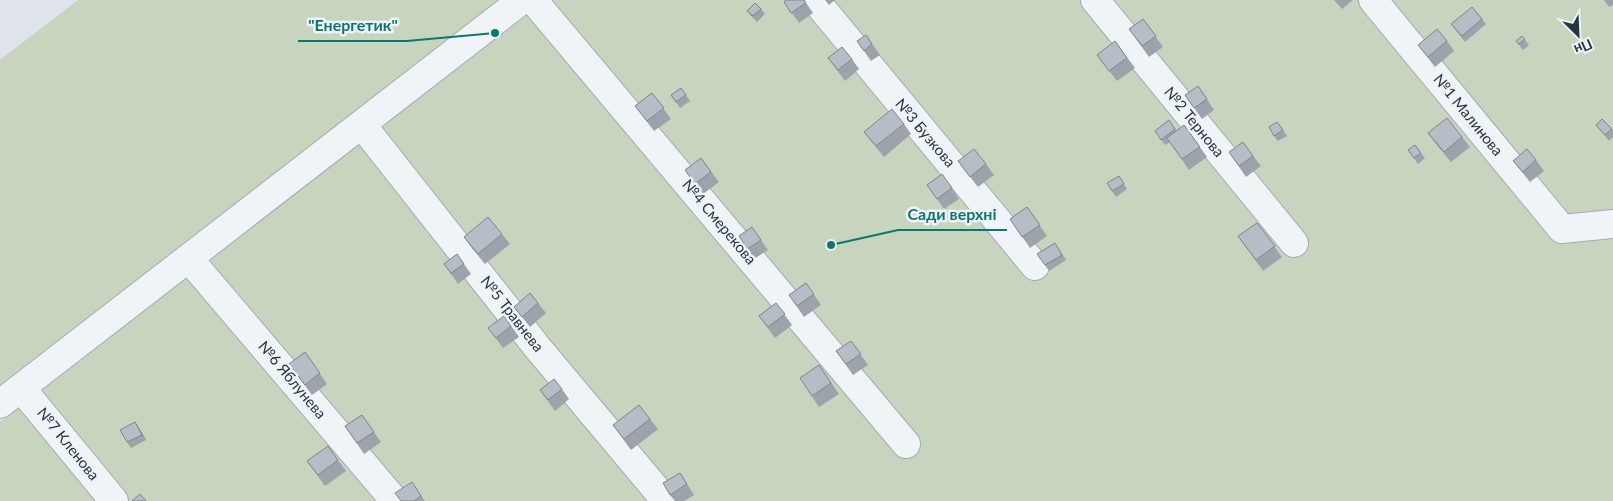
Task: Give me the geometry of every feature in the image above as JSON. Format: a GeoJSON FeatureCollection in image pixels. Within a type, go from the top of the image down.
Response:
{"type":"FeatureCollection","features":[{"type":"Feature","properties":{"kind":"street"},"geometry":{"type":"LineString","coordinates":[[0,404],[522,0]]}},
{"type":"Feature","properties":{"kind":"street","name":"№4 Смерекова"},"geometry":{"type":"LineString","coordinates":[[533,0],[906,444]]}},
{"type":"Feature","properties":{"kind":"street","name":"№3 Бузкова"},"geometry":{"type":"LineString","coordinates":[[815,0],[1036,266]]}},
{"type":"Feature","properties":{"kind":"street","name":"№2 Тернова"},"geometry":{"type":"LineString","coordinates":[[1095,0],[1294,243]]}},
{"type":"Feature","properties":{"kind":"street","name":"№1 Малинова"},"geometry":{"type":"LineString","coordinates":[[1373,0],[1562,229],[1613,224]]}},
{"type":"Feature","properties":{"kind":"street","name":"№5 Травнева"},"geometry":{"type":"LineString","coordinates":[[362,125],[537,347],[666,501]]}},
{"type":"Feature","properties":{"kind":"street","name":"№6 Яблунева"},"geometry":{"type":"LineString","coordinates":[[189,259],[395,501]]}},
{"type":"Feature","properties":{"kind":"street","name":"№7 Кленова"},"geometry":{"type":"LineString","coordinates":[[22,388],[114,501]]}},
{"type":"Feature","properties":{"kind":"green space"},"geometry":{"type":"Polygon","coordinates":[[[78,0],[500,0],[0,385],[0,60],[78,0]]]}},
{"type":"Feature","properties":{"kind":"green space"},"geometry":{"type":"Polygon","coordinates":[[[538,0],[1613,0],[1613,501],[0,501],[0,422],[538,0]]]}},
{"type":"Feature","properties":{"kind":"building"},"geometry":{"type":"Polygon","coordinates":[[[786,0],[804,0],[806,3],[791,13],[784,2],[786,0]]]}},
{"type":"Feature","properties":{"kind":"building"},"geometry":{"type":"Polygon","coordinates":[[[755,3],[761,9],[753,16],[747,11],[755,3]]]}},
{"type":"Feature","properties":{"kind":"building"},"geometry":{"type":"Polygon","coordinates":[[[1472,7],[1482,19],[1462,36],[1451,24],[1472,7]]]}},
{"type":"Feature","properties":{"kind":"building"},"geometry":{"type":"Polygon","coordinates":[[[1143,19],[1156,36],[1142,46],[1129,29],[1143,19]]]}},
{"type":"Feature","properties":{"kind":"building"},"geometry":{"type":"Polygon","coordinates":[[[1437,29],[1447,41],[1428,57],[1418,45],[1437,29]]]}},
{"type":"Feature","properties":{"kind":"building"},"geometry":{"type":"Polygon","coordinates":[[[866,35],[872,44],[864,51],[857,41],[866,35]]]}},
{"type":"Feature","properties":{"kind":"building"},"geometry":{"type":"Polygon","coordinates":[[[1522,36],[1525,39],[1519,44],[1516,41],[1522,36]]]}},
{"type":"Feature","properties":{"kind":"building"},"geometry":{"type":"Polygon","coordinates":[[[1115,41],[1127,58],[1109,71],[1097,55],[1115,41]]]}},
{"type":"Feature","properties":{"kind":"building"},"geometry":{"type":"Polygon","coordinates":[[[842,47],[852,59],[838,70],[828,58],[842,47]]]}},
{"type":"Feature","properties":{"kind":"building"},"geometry":{"type":"Polygon","coordinates":[[[1198,86],[1207,99],[1194,108],[1185,95],[1198,86]]]}},
{"type":"Feature","properties":{"kind":"building"},"geometry":{"type":"Polygon","coordinates":[[[681,88],[686,95],[676,102],[671,95],[681,88]]]}},
{"type":"Feature","properties":{"kind":"building"},"geometry":{"type":"Polygon","coordinates":[[[652,93],[664,108],[647,121],[635,106],[652,93]]]}},
{"type":"Feature","properties":{"kind":"building"},"geometry":{"type":"Polygon","coordinates":[[[892,109],[904,124],[876,146],[864,132],[892,109]]]}},
{"type":"Feature","properties":{"kind":"building"},"geometry":{"type":"Polygon","coordinates":[[[1447,118],[1462,137],[1444,152],[1428,133],[1447,118]]]}},
{"type":"Feature","properties":{"kind":"building"},"geometry":{"type":"Polygon","coordinates":[[[1602,119],[1612,129],[1605,135],[1596,125],[1602,119]]]}},
{"type":"Feature","properties":{"kind":"building"},"geometry":{"type":"Polygon","coordinates":[[[1169,120],[1175,129],[1161,140],[1155,131],[1169,120]]]}},
{"type":"Feature","properties":{"kind":"building"},"geometry":{"type":"Polygon","coordinates":[[[1277,122],[1283,130],[1274,136],[1269,127],[1277,122]]]}},
{"type":"Feature","properties":{"kind":"building"},"geometry":{"type":"Polygon","coordinates":[[[1184,125],[1200,147],[1182,159],[1167,138],[1184,125]]]}},
{"type":"Feature","properties":{"kind":"building"},"geometry":{"type":"Polygon","coordinates":[[[1243,142],[1253,156],[1239,166],[1229,152],[1243,142]]]}},
{"type":"Feature","properties":{"kind":"building"},"geometry":{"type":"Polygon","coordinates":[[[1415,145],[1421,153],[1414,158],[1408,150],[1415,145]]]}},
{"type":"Feature","properties":{"kind":"building"},"geometry":{"type":"Polygon","coordinates":[[[974,149],[986,164],[970,177],[958,161],[974,149]]]}},
{"type":"Feature","properties":{"kind":"building"},"geometry":{"type":"Polygon","coordinates":[[[1527,149],[1536,160],[1523,172],[1513,161],[1527,149]]]}},
{"type":"Feature","properties":{"kind":"building"},"geometry":{"type":"Polygon","coordinates":[[[701,158],[711,172],[695,184],[685,170],[701,158]]]}},
{"type":"Feature","properties":{"kind":"building"},"geometry":{"type":"Polygon","coordinates":[[[942,174],[952,188],[937,199],[927,185],[942,174]]]}},
{"type":"Feature","properties":{"kind":"building"},"geometry":{"type":"Polygon","coordinates":[[[1119,176],[1124,184],[1112,191],[1107,183],[1119,176]]]}},
{"type":"Feature","properties":{"kind":"building"},"geometry":{"type":"Polygon","coordinates":[[[1027,207],[1040,225],[1022,237],[1010,219],[1027,207]]]}},
{"type":"Feature","properties":{"kind":"building"},"geometry":{"type":"Polygon","coordinates":[[[488,217],[502,234],[478,254],[464,237],[488,217]]]}},
{"type":"Feature","properties":{"kind":"building"},"geometry":{"type":"Polygon","coordinates":[[[1257,223],[1275,246],[1256,260],[1238,236],[1257,223]]]}},
{"type":"Feature","properties":{"kind":"building"},"geometry":{"type":"Polygon","coordinates":[[[752,227],[761,240],[747,249],[739,236],[752,227]]]}},
{"type":"Feature","properties":{"kind":"building"},"geometry":{"type":"Polygon","coordinates":[[[1055,243],[1062,255],[1045,265],[1037,254],[1055,243]]]}},
{"type":"Feature","properties":{"kind":"building"},"geometry":{"type":"Polygon","coordinates":[[[457,254],[464,264],[451,273],[444,264],[457,254]]]}},
{"type":"Feature","properties":{"kind":"building"},"geometry":{"type":"Polygon","coordinates":[[[806,283],[814,294],[797,306],[789,295],[806,283]]]}},
{"type":"Feature","properties":{"kind":"building"},"geometry":{"type":"Polygon","coordinates":[[[530,293],[538,303],[522,317],[514,307],[530,293]]]}},
{"type":"Feature","properties":{"kind":"building"},"geometry":{"type":"Polygon","coordinates":[[[776,303],[785,314],[768,327],[759,316],[776,303]]]}},
{"type":"Feature","properties":{"kind":"building"},"geometry":{"type":"Polygon","coordinates":[[[504,316],[511,326],[496,338],[488,328],[504,316]]]}},
{"type":"Feature","properties":{"kind":"building"},"geometry":{"type":"Polygon","coordinates":[[[851,341],[861,354],[846,364],[836,351],[851,341]]]}},
{"type":"Feature","properties":{"kind":"building"},"geometry":{"type":"Polygon","coordinates":[[[305,352],[320,373],[305,385],[289,364],[305,352]]]}},
{"type":"Feature","properties":{"kind":"building"},"geometry":{"type":"Polygon","coordinates":[[[819,365],[831,383],[812,396],[800,378],[819,365]]]}},
{"type":"Feature","properties":{"kind":"building"},"geometry":{"type":"Polygon","coordinates":[[[554,379],[562,389],[548,400],[540,390],[554,379]]]}},
{"type":"Feature","properties":{"kind":"building"},"geometry":{"type":"Polygon","coordinates":[[[639,405],[650,419],[624,439],[613,425],[639,405]]]}},
{"type":"Feature","properties":{"kind":"building"},"geometry":{"type":"Polygon","coordinates":[[[362,415],[374,432],[357,443],[345,426],[362,415]]]}},
{"type":"Feature","properties":{"kind":"building"},"geometry":{"type":"Polygon","coordinates":[[[135,422],[142,435],[127,442],[120,430],[135,422]]]}},
{"type":"Feature","properties":{"kind":"building"},"geometry":{"type":"Polygon","coordinates":[[[328,446],[338,460],[318,475],[307,461],[328,446]]]}},
{"type":"Feature","properties":{"kind":"building"},"geometry":{"type":"Polygon","coordinates":[[[680,473],[687,484],[670,495],[663,483],[680,473]]]}},
{"type":"Feature","properties":{"kind":"building"},"geometry":{"type":"Polygon","coordinates":[[[412,482],[421,496],[414,501],[401,501],[395,493],[412,482]]]}},
{"type":"Feature","properties":{"kind":"building"},"geometry":{"type":"Polygon","coordinates":[[[140,494],[146,501],[132,501],[140,494]]]}},
{"type":"Feature","properties":{"kind":"place","name":"\"Енергетик\""},"geometry":{"type":"Point","coordinates":[495,33]}},
{"type":"Feature","properties":{"kind":"place","name":"Сади верхні"},"geometry":{"type":"Point","coordinates":[831,245]}}]}
